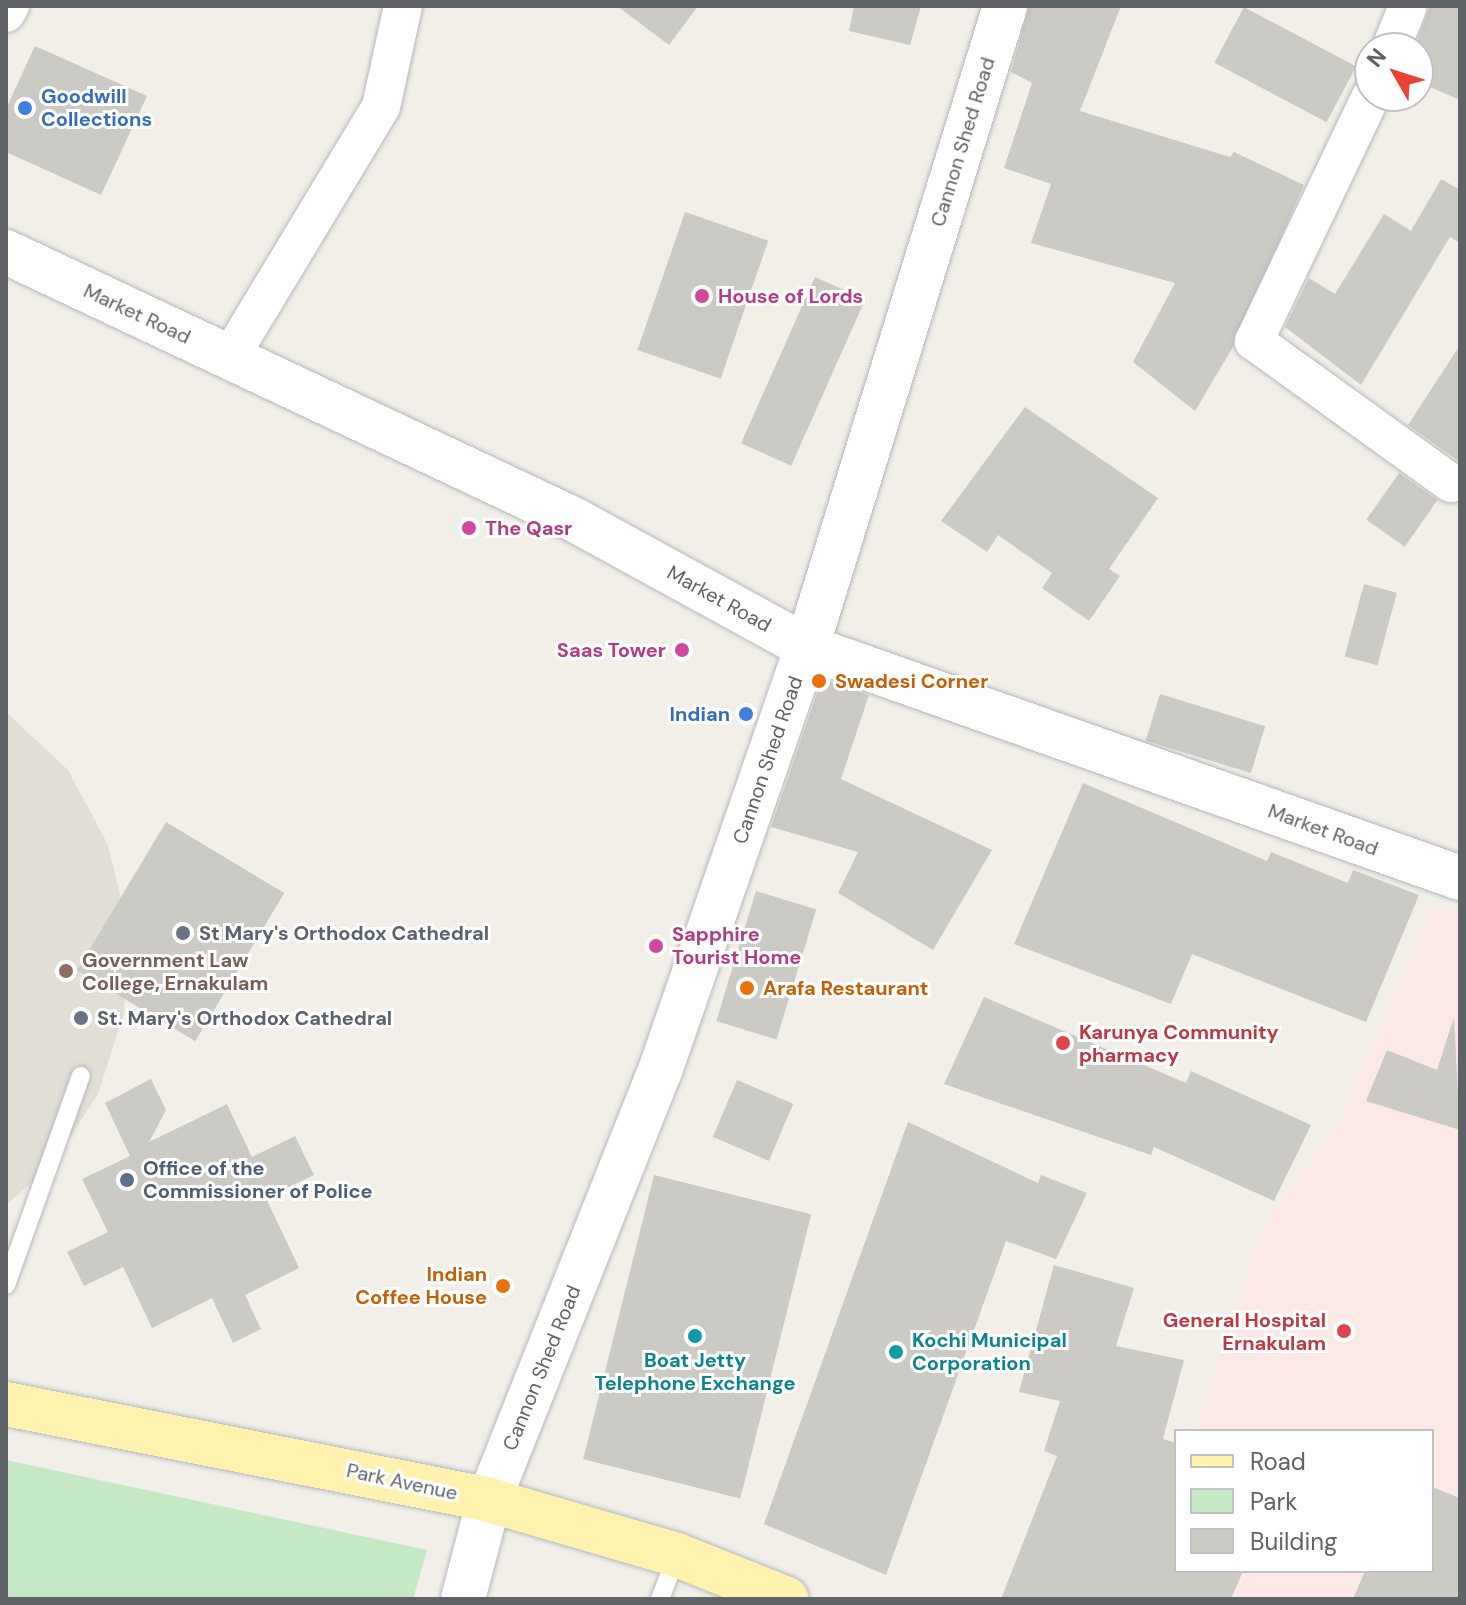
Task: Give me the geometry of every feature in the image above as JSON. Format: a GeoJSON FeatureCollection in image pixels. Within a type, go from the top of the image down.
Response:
{"type":"FeatureCollection","features":[{"type":"Feature","properties":{"kind":"main road","name":"Park Avenue"},"geometry":{"type":"LineString","coordinates":[[6,1404],[489,1500],[677,1555],[787,1599]]}},
{"type":"Feature","properties":{"kind":"street"},"geometry":{"type":"LineString","coordinates":[[6,13],[10,6]]}},
{"type":"Feature","properties":{"kind":"street"},"geometry":{"type":"LineString","coordinates":[[230,357],[381,107],[403,6]]}},
{"type":"Feature","properties":{"kind":"street","name":"Cannon Shed Road"},"geometry":{"type":"LineString","coordinates":[[463,1599],[489,1500],[660,1071],[807,647],[1005,6]]}},
{"type":"Feature","properties":{"kind":"street"},"geometry":{"type":"LineString","coordinates":[[1397,32],[1408,6]]}},
{"type":"Feature","properties":{"kind":"street"},"geometry":{"type":"LineString","coordinates":[[1363,112],[1254,341],[1451,483]]}},
{"type":"Feature","properties":{"kind":"street","name":"Market Road"},"geometry":{"type":"LineString","coordinates":[[6,252],[575,520],[807,647],[1460,878]]}},
{"type":"Feature","properties":{"kind":"lane"},"geometry":{"type":"LineString","coordinates":[[6,1285],[81,1076]]}},
{"type":"Feature","properties":{"kind":"lane"},"geometry":{"type":"LineString","coordinates":[[660,1599],[677,1555]]}},
{"type":"Feature","properties":{"kind":"shaded area","name":"Government Law College, Ernakulam"},"geometry":{"type":"Polygon","coordinates":[[[6,712],[68,770],[108,845],[128,928],[124,1013],[98,1094],[51,1166],[6,1205],[6,712]]]}},
{"type":"Feature","properties":{"kind":"shaded area","name":"General Hospital Ernakulam"},"geometry":{"type":"Polygon","coordinates":[[[1432,907],[1460,916],[1460,1599],[1141,1599],[1174,1573],[1434,1573],[1434,1429],[1196,1429],[1260,1232],[1338,1123],[1432,907]]]}},
{"type":"Feature","properties":{"kind":"green space"},"geometry":{"type":"Polygon","coordinates":[[[6,1460],[427,1550],[413,1599],[6,1599],[6,1460]]]}},
{"type":"Feature","properties":{"kind":"building"},"geometry":{"type":"Polygon","coordinates":[[[617,6],[698,6],[669,45],[617,6]]]}},
{"type":"Feature","properties":{"kind":"building"},"geometry":{"type":"Polygon","coordinates":[[[854,6],[921,6],[910,45],[849,31],[854,6]]]}},
{"type":"Feature","properties":{"kind":"building"},"geometry":{"type":"Polygon","coordinates":[[[1029,6],[1121,6],[1080,111],[1230,157],[1234,152],[1304,185],[1233,347],[1195,411],[1133,362],[1175,283],[1031,243],[1051,184],[1004,168],[1032,83],[1011,72],[1029,6]]]}},
{"type":"Feature","properties":{"kind":"building"},"geometry":{"type":"Polygon","coordinates":[[[1430,6],[1460,6],[1460,100],[1434,89],[1434,32],[1421,32],[1430,6]]]}},
{"type":"Feature","properties":{"kind":"building"},"geometry":{"type":"Polygon","coordinates":[[[1244,7],[1354,65],[1327,122],[1214,63],[1244,7]]]}},
{"type":"Feature","properties":{"kind":"building"},"geometry":{"type":"Polygon","coordinates":[[[35,46],[147,96],[101,195],[6,152],[6,109],[35,46]]]}},
{"type":"Feature","properties":{"kind":"building"},"geometry":{"type":"Polygon","coordinates":[[[1441,179],[1460,190],[1460,243],[1450,237],[1361,385],[1285,327],[1309,278],[1335,294],[1384,214],[1411,231],[1441,179]]]}},
{"type":"Feature","properties":{"kind":"building","name":"House of Lords"},"geometry":{"type":"Polygon","coordinates":[[[685,212],[768,241],[721,379],[637,350],[685,212]]]}},
{"type":"Feature","properties":{"kind":"building","name":"House of Lords"},"geometry":{"type":"Polygon","coordinates":[[[815,277],[865,299],[791,466],[741,443],[815,277]]]}},
{"type":"Feature","properties":{"kind":"building"},"geometry":{"type":"Polygon","coordinates":[[[1460,345],[1460,462],[1408,425],[1460,345]]]}},
{"type":"Feature","properties":{"kind":"building"},"geometry":{"type":"Polygon","coordinates":[[[1025,407],[1158,498],[1109,569],[1120,576],[1089,621],[1042,588],[1052,573],[998,535],[987,552],[941,521],[1025,407]]]}},
{"type":"Feature","properties":{"kind":"building"},"geometry":{"type":"Polygon","coordinates":[[[1399,473],[1438,500],[1405,547],[1366,520],[1399,473]]]}},
{"type":"Feature","properties":{"kind":"building"},"geometry":{"type":"Polygon","coordinates":[[[1364,584],[1397,593],[1377,665],[1345,656],[1364,584]]]}},
{"type":"Feature","properties":{"kind":"building"},"geometry":{"type":"Polygon","coordinates":[[[822,679],[869,695],[841,779],[992,850],[933,950],[838,893],[858,852],[771,827],[822,679]]]}},
{"type":"Feature","properties":{"kind":"building"},"geometry":{"type":"Polygon","coordinates":[[[1160,694],[1265,726],[1251,773],[1146,741],[1160,694]]]}},
{"type":"Feature","properties":{"kind":"building"},"geometry":{"type":"Polygon","coordinates":[[[1083,783],[1267,861],[1271,852],[1348,883],[1353,870],[1419,895],[1366,1022],[1192,954],[1171,1004],[1014,944],[1083,783]]]}},
{"type":"Feature","properties":{"kind":"building","name":"St Mary's Orthodox Cathedral"},"geometry":{"type":"Polygon","coordinates":[[[166,822],[284,893],[195,1041],[77,970],[166,822]]]}},
{"type":"Feature","properties":{"kind":"building"},"geometry":{"type":"Polygon","coordinates":[[[756,891],[816,909],[776,1039],[716,1021],[756,891]]]}},
{"type":"Feature","properties":{"kind":"building"},"geometry":{"type":"Polygon","coordinates":[[[984,997],[1186,1083],[1191,1071],[1311,1125],[1274,1201],[1154,1147],[1151,1155],[944,1084],[984,997]]]}},
{"type":"Feature","properties":{"kind":"building"},"geometry":{"type":"Polygon","coordinates":[[[1454,1017],[1460,1130],[1366,1101],[1387,1050],[1437,1070],[1454,1017]]]}},
{"type":"Feature","properties":{"kind":"building"},"geometry":{"type":"Polygon","coordinates":[[[151,1079],[166,1110],[149,1142],[227,1104],[252,1157],[295,1136],[314,1175],[266,1198],[299,1268],[245,1295],[261,1329],[233,1343],[212,1298],[152,1328],[123,1267],[84,1286],[67,1252],[108,1232],[82,1179],[130,1156],[105,1103],[151,1079]]]}},
{"type":"Feature","properties":{"kind":"building"},"geometry":{"type":"Polygon","coordinates":[[[737,1080],[793,1104],[769,1161],[713,1137],[737,1080]]]}},
{"type":"Feature","properties":{"kind":"building","name":"Kochi Municipal Corporation"},"geometry":{"type":"Polygon","coordinates":[[[908,1122],[1038,1183],[1041,1175],[1087,1193],[1056,1259],[1006,1241],[886,1575],[764,1524],[908,1122]]]}},
{"type":"Feature","properties":{"kind":"building","name":"Boat Jetty Telephone Exchange"},"geometry":{"type":"Polygon","coordinates":[[[654,1175],[811,1214],[740,1498],[583,1459],[654,1175]]]}},
{"type":"Feature","properties":{"kind":"building"},"geometry":{"type":"Polygon","coordinates":[[[1054,1265],[1134,1288],[1116,1346],[1184,1360],[1163,1439],[1174,1442],[1174,1573],[1242,1573],[1231,1599],[1001,1599],[1057,1456],[1044,1451],[1060,1401],[1019,1392],[1054,1265]]]}},
{"type":"Feature","properties":{"kind":"building"},"geometry":{"type":"Polygon","coordinates":[[[1434,1488],[1460,1498],[1460,1599],[1353,1599],[1364,1573],[1434,1573],[1434,1488]]]}},
{"type":"Feature","properties":{"kind":"place","name":"Goodwill Collections"},"geometry":{"type":"Point","coordinates":[25,108]}},
{"type":"Feature","properties":{"kind":"place","name":"House of Lords"},"geometry":{"type":"Point","coordinates":[702,296]}},
{"type":"Feature","properties":{"kind":"place","name":"The Qasr"},"geometry":{"type":"Point","coordinates":[469,528]}},
{"type":"Feature","properties":{"kind":"place","name":"Saas Tower"},"geometry":{"type":"Point","coordinates":[682,650]}},
{"type":"Feature","properties":{"kind":"place","name":"Swadesi Corner"},"geometry":{"type":"Point","coordinates":[819,681]}},
{"type":"Feature","properties":{"kind":"place","name":"Indian"},"geometry":{"type":"Point","coordinates":[746,714]}},
{"type":"Feature","properties":{"kind":"place","name":"St Mary's Orthodox Cathedral"},"geometry":{"type":"Point","coordinates":[183,933]}},
{"type":"Feature","properties":{"kind":"place","name":"Sapphire Tourist Home"},"geometry":{"type":"Point","coordinates":[656,946]}},
{"type":"Feature","properties":{"kind":"place","name":"Government Law College, Ernakulam"},"geometry":{"type":"Point","coordinates":[66,971]}},
{"type":"Feature","properties":{"kind":"place","name":"Arafa Restaurant"},"geometry":{"type":"Point","coordinates":[747,988]}},
{"type":"Feature","properties":{"kind":"place","name":"St. Mary's Orthodox Cathedral"},"geometry":{"type":"Point","coordinates":[81,1018]}},
{"type":"Feature","properties":{"kind":"place","name":"Karunya Community pharmacy"},"geometry":{"type":"Point","coordinates":[1063,1043]}},
{"type":"Feature","properties":{"kind":"place","name":"Office of the Commissioner of Police"},"geometry":{"type":"Point","coordinates":[127,1180]}},
{"type":"Feature","properties":{"kind":"place","name":"Indian Coffee House"},"geometry":{"type":"Point","coordinates":[503,1286]}},
{"type":"Feature","properties":{"kind":"place","name":"General Hospital Ernakulam"},"geometry":{"type":"Point","coordinates":[1344,1331]}},
{"type":"Feature","properties":{"kind":"place","name":"Boat Jetty Telephone Exchange"},"geometry":{"type":"Point","coordinates":[695,1336]}},
{"type":"Feature","properties":{"kind":"place","name":"Kochi Municipal Corporation"},"geometry":{"type":"Point","coordinates":[896,1352]}}]}
